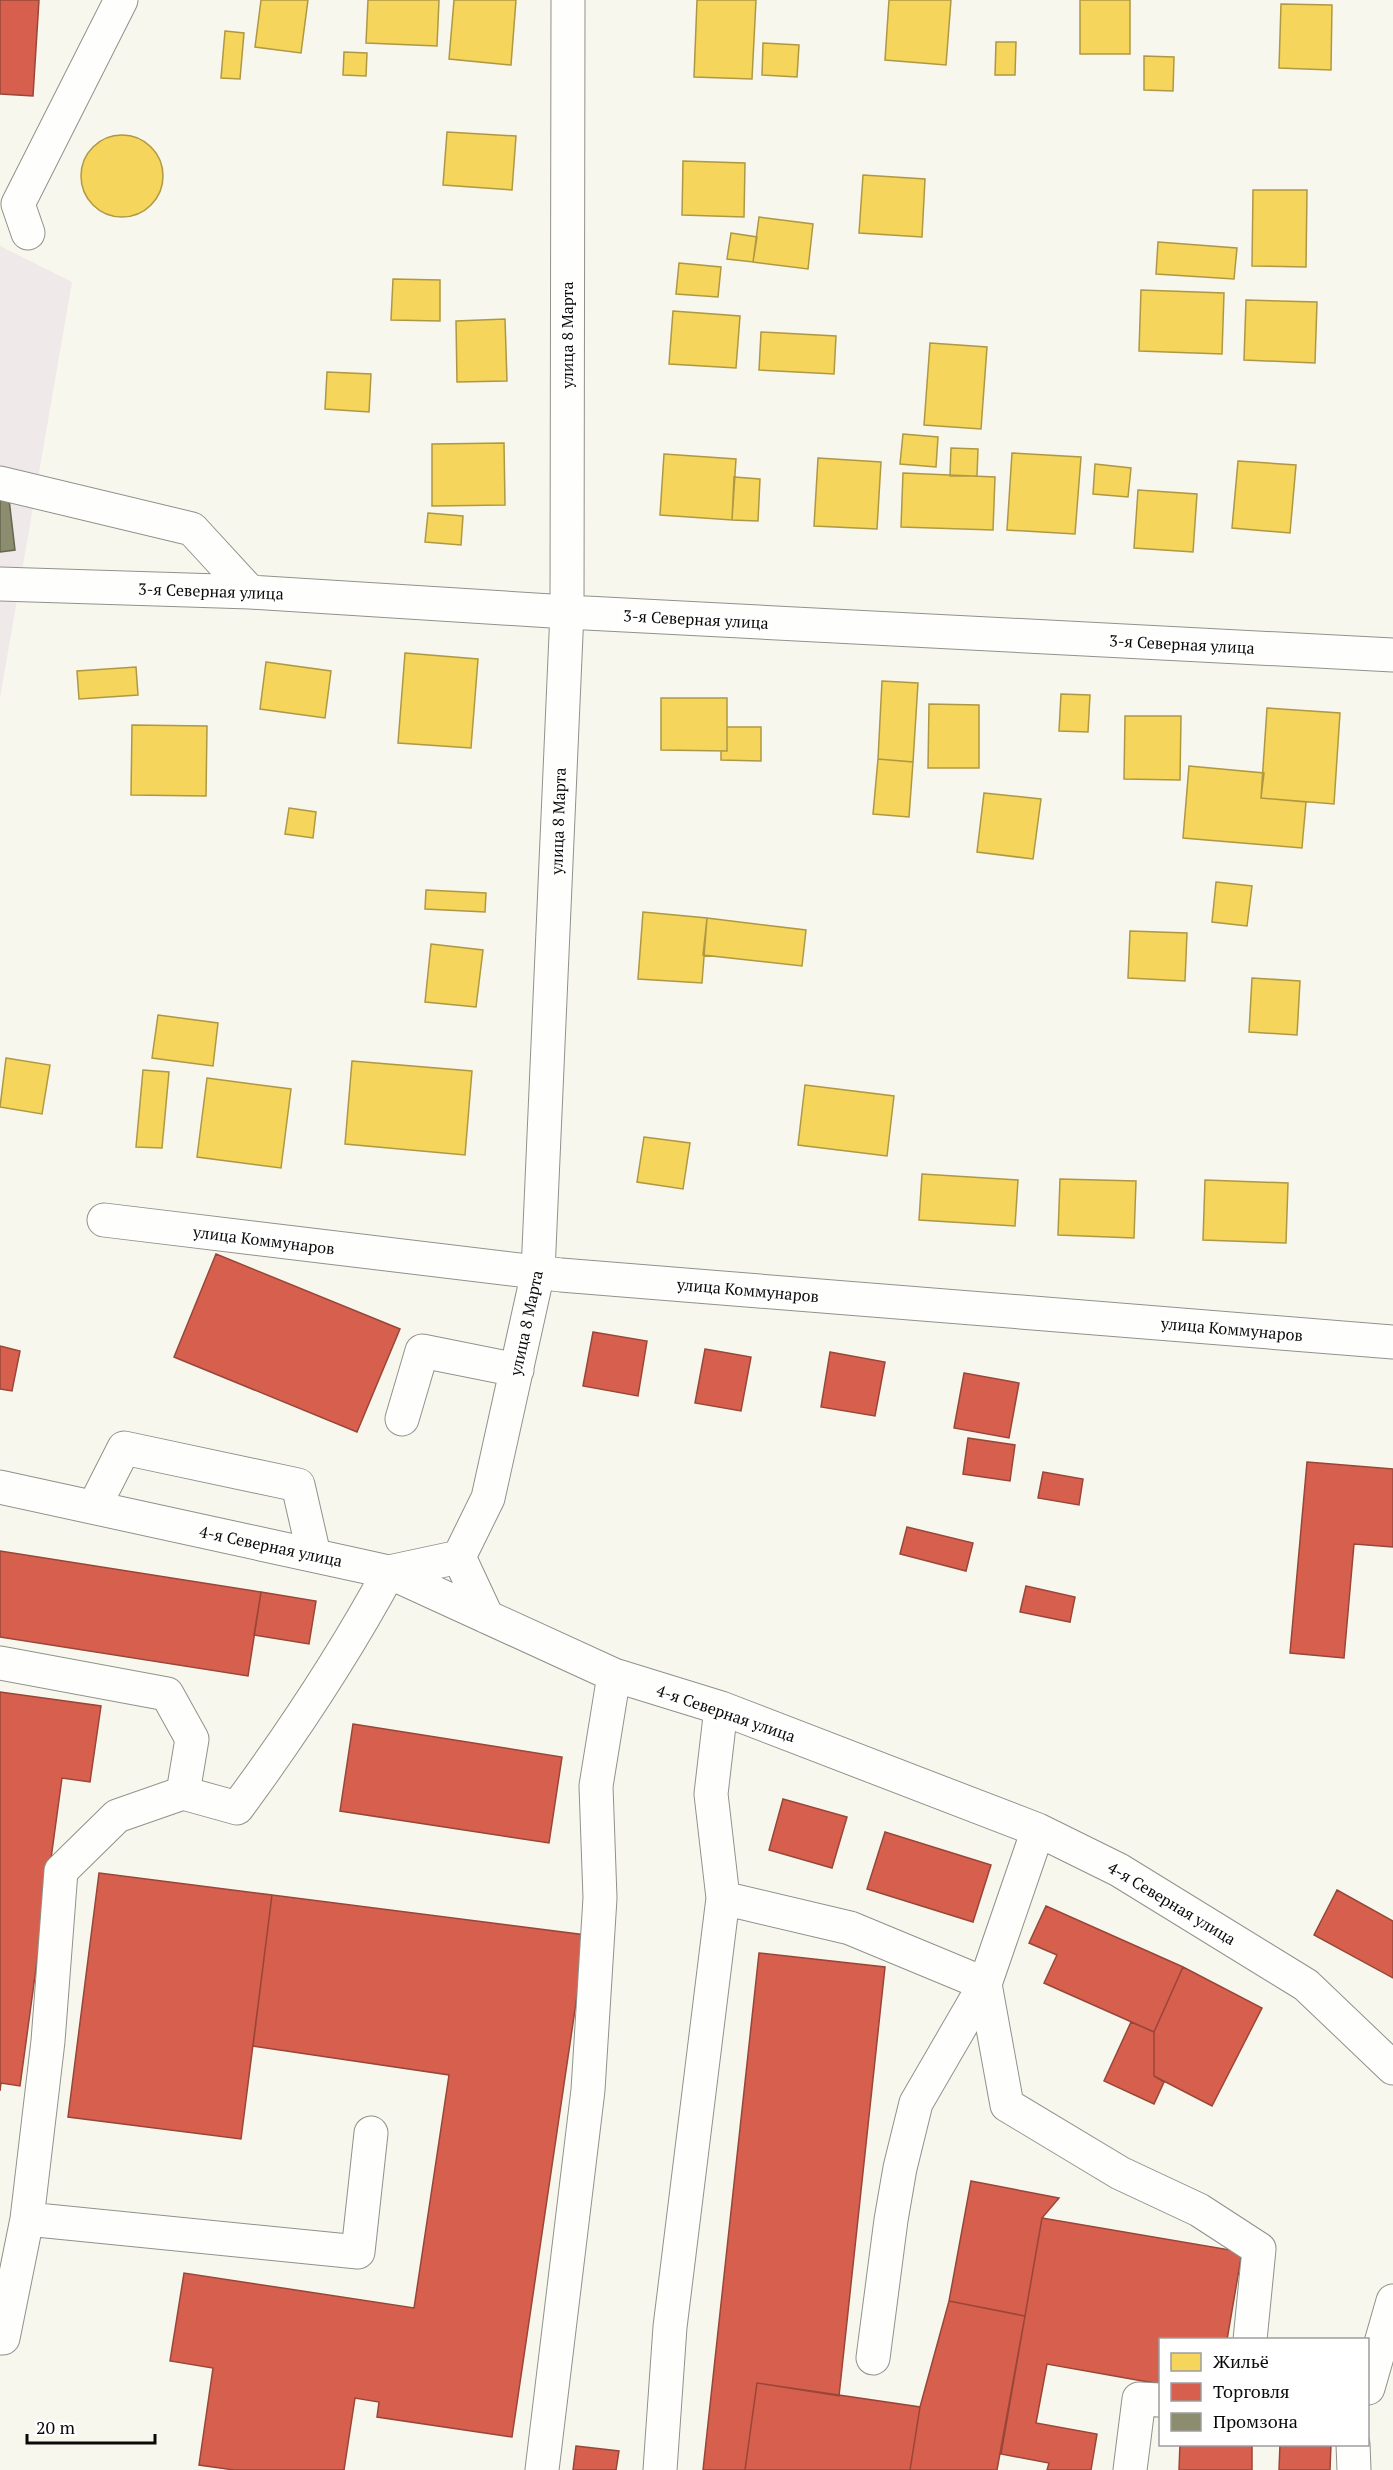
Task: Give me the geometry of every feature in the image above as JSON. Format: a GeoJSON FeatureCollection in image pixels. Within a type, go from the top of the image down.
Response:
{"type":"FeatureCollection","features":[{"type":"Feature","properties":{"kind":"street"},"geometry":{"type":"LineString","coordinates":[[28,234],[18,204],[121,0]]}},
{"type":"Feature","properties":{"kind":"street","name":"улица 8 Марта"},"geometry":{"type":"LineString","coordinates":[[459,1557],[488,1498],[538,1272],[567,612],[568,0]]}},
{"type":"Feature","properties":{"kind":"street"},"geometry":{"type":"LineString","coordinates":[[0,483],[192,529],[249,592]]}},
{"type":"Feature","properties":{"kind":"street","name":"3-я Северная улица"},"geometry":{"type":"LineString","coordinates":[[0,584],[249,592],[567,612],[1393,655]]}},
{"type":"Feature","properties":{"kind":"street","name":"улица Коммунаров"},"geometry":{"type":"LineString","coordinates":[[104,1220],[538,1272],[1393,1342]]}},
{"type":"Feature","properties":{"kind":"street"},"geometry":{"type":"LineString","coordinates":[[402,1419],[422,1351],[517,1370]]}},
{"type":"Feature","properties":{"kind":"street"},"geometry":{"type":"LineString","coordinates":[[94,1508],[124,1448],[286,1482],[298,1485],[314,1556]]}},
{"type":"Feature","properties":{"kind":"street","name":"4-я Северная улица"},"geometry":{"type":"LineString","coordinates":[[0,1487],[388,1572],[614,1675],[721,1708],[1038,1830],[1119,1870],[1306,1985],[1393,2068]]}},
{"type":"Feature","properties":{"kind":"street"},"geometry":{"type":"LineString","coordinates":[[0,2338],[3,2338],[27,2219],[48,2041],[61,1871],[117,1816],[183,1792],[237,1808],[283,1746],[352,1639],[388,1572],[459,1557],[487,1617]]}},
{"type":"Feature","properties":{"kind":"street"},"geometry":{"type":"LineString","coordinates":[[0,1663],[166,1694],[192,1739],[183,1792]]}},
{"type":"Feature","properties":{"kind":"street"},"geometry":{"type":"LineString","coordinates":[[542,2470],[588,2090],[600,1898],[596,1786],[614,1675]]}},
{"type":"Feature","properties":{"kind":"street"},"geometry":{"type":"LineString","coordinates":[[660,2470],[670,2327],[723,1898],[711,1794],[721,1708]]}},
{"type":"Feature","properties":{"kind":"street"},"geometry":{"type":"LineString","coordinates":[[873,2358],[891,2220],[900,2168],[916,2103],[985,1984],[1038,1830]]}},
{"type":"Feature","properties":{"kind":"street"},"geometry":{"type":"LineString","coordinates":[[723,1898],[850,1928],[985,1984]]}},
{"type":"Feature","properties":{"kind":"street"},"geometry":{"type":"LineString","coordinates":[[985,1984],[1007,2104],[1120,2173],[1199,2210],[1259,2249],[1250,2338]]}},
{"type":"Feature","properties":{"kind":"street"},"geometry":{"type":"LineString","coordinates":[[27,2219],[358,2252],[371,2133]]}},
{"type":"Feature","properties":{"kind":"street"},"geometry":{"type":"LineString","coordinates":[[1369,2385],[1393,2301]]}},
{"type":"Feature","properties":{"kind":"street"},"geometry":{"type":"LineString","coordinates":[[1130,2470],[1138,2399],[1159,2400]]}},
{"type":"Feature","properties":{"kind":"street"},"geometry":{"type":"LineString","coordinates":[[1353,2446],[1354,2470]]}},
{"type":"Feature","properties":{"kind":"shaded area"},"geometry":{"type":"Polygon","coordinates":[[[0,246],[72,282],[0,698],[0,246]]]}},
{"type":"Feature","properties":{"kind":"building: Жильё"},"geometry":{"type":"Polygon","coordinates":[[[261,0],[308,0],[301,53],[255,47],[261,0]]]}},
{"type":"Feature","properties":{"kind":"building: Жильё"},"geometry":{"type":"Polygon","coordinates":[[[368,0],[439,0],[437,46],[366,43],[368,0]]]}},
{"type":"Feature","properties":{"kind":"building: Жильё"},"geometry":{"type":"Polygon","coordinates":[[[454,0],[516,0],[511,65],[449,59],[454,0]]]}},
{"type":"Feature","properties":{"kind":"building: Жильё"},"geometry":{"type":"Polygon","coordinates":[[[697,0],[756,0],[752,79],[694,77],[697,0]]]}},
{"type":"Feature","properties":{"kind":"building: Жильё"},"geometry":{"type":"Polygon","coordinates":[[[889,0],[951,0],[946,65],[885,60],[889,0]]]}},
{"type":"Feature","properties":{"kind":"building: Жильё"},"geometry":{"type":"Polygon","coordinates":[[[1080,0],[1130,0],[1130,54],[1080,54],[1080,0]]]}},
{"type":"Feature","properties":{"kind":"building: Жильё"},"geometry":{"type":"Polygon","coordinates":[[[1281,4],[1332,5],[1331,70],[1279,68],[1281,4]]]}},
{"type":"Feature","properties":{"kind":"building: Жильё"},"geometry":{"type":"Polygon","coordinates":[[[225,31],[244,33],[240,79],[221,78],[225,31]]]}},
{"type":"Feature","properties":{"kind":"building: Жильё"},"geometry":{"type":"Polygon","coordinates":[[[996,42],[1016,42],[1015,75],[995,75],[996,42]]]}},
{"type":"Feature","properties":{"kind":"building: Жильё"},"geometry":{"type":"Polygon","coordinates":[[[763,43],[799,45],[797,77],[762,75],[763,43]]]}},
{"type":"Feature","properties":{"kind":"building: Жильё"},"geometry":{"type":"Polygon","coordinates":[[[344,52],[367,53],[366,76],[343,75],[344,52]]]}},
{"type":"Feature","properties":{"kind":"building: Жильё"},"geometry":{"type":"Polygon","coordinates":[[[1144,56],[1174,57],[1173,91],[1144,90],[1144,56]]]}},
{"type":"Feature","properties":{"kind":"building: Жильё"},"geometry":{"type":"Polygon","coordinates":[[[447,132],[516,136],[512,190],[443,185],[447,132]]]}},
{"type":"Feature","properties":{"kind":"building: Жильё"},"geometry":{"type":"Polygon","coordinates":[[[122,135],[138,138],[151,147],[160,160],[163,176],[160,192],[151,205],[138,214],[122,217],[106,214],[93,205],[84,192],[81,176],[84,160],[93,147],[106,138],[122,135]]]}},
{"type":"Feature","properties":{"kind":"building: Жильё"},"geometry":{"type":"Polygon","coordinates":[[[683,161],[745,163],[744,217],[682,215],[683,161]]]}},
{"type":"Feature","properties":{"kind":"building: Жильё"},"geometry":{"type":"Polygon","coordinates":[[[863,175],[925,179],[922,237],[859,233],[863,175]]]}},
{"type":"Feature","properties":{"kind":"building: Жильё"},"geometry":{"type":"Polygon","coordinates":[[[1253,190],[1307,190],[1306,267],[1252,266],[1253,190]]]}},
{"type":"Feature","properties":{"kind":"building: Жильё"},"geometry":{"type":"Polygon","coordinates":[[[759,217],[813,224],[808,269],[753,262],[759,217]]]}},
{"type":"Feature","properties":{"kind":"building: Жильё"},"geometry":{"type":"Polygon","coordinates":[[[731,233],[757,237],[753,262],[727,259],[731,233]]]}},
{"type":"Feature","properties":{"kind":"building: Жильё"},"geometry":{"type":"Polygon","coordinates":[[[1158,242],[1237,248],[1234,279],[1156,274],[1158,242]]]}},
{"type":"Feature","properties":{"kind":"building: Жильё"},"geometry":{"type":"Polygon","coordinates":[[[679,263],[721,267],[718,297],[676,294],[679,263]]]}},
{"type":"Feature","properties":{"kind":"building: Жильё"},"geometry":{"type":"Polygon","coordinates":[[[393,279],[440,280],[440,321],[391,320],[393,279]]]}},
{"type":"Feature","properties":{"kind":"building: Жильё"},"geometry":{"type":"Polygon","coordinates":[[[1141,290],[1224,293],[1222,354],[1139,351],[1141,290]]]}},
{"type":"Feature","properties":{"kind":"building: Жильё"},"geometry":{"type":"Polygon","coordinates":[[[1246,300],[1317,302],[1315,363],[1244,360],[1246,300]]]}},
{"type":"Feature","properties":{"kind":"building: Жильё"},"geometry":{"type":"Polygon","coordinates":[[[673,311],[740,316],[736,368],[669,364],[673,311]]]}},
{"type":"Feature","properties":{"kind":"building: Жильё"},"geometry":{"type":"Polygon","coordinates":[[[505,319],[507,381],[457,382],[456,321],[505,319]]]}},
{"type":"Feature","properties":{"kind":"building: Жильё"},"geometry":{"type":"Polygon","coordinates":[[[761,332],[836,336],[834,374],[759,370],[761,332]]]}},
{"type":"Feature","properties":{"kind":"building: Жильё"},"geometry":{"type":"Polygon","coordinates":[[[930,343],[987,347],[981,429],[924,425],[930,343]]]}},
{"type":"Feature","properties":{"kind":"building: Жильё"},"geometry":{"type":"Polygon","coordinates":[[[327,372],[371,374],[369,412],[325,409],[327,372]]]}},
{"type":"Feature","properties":{"kind":"building: Жильё"},"geometry":{"type":"Polygon","coordinates":[[[903,434],[938,437],[936,467],[900,464],[903,434]]]}},
{"type":"Feature","properties":{"kind":"building: Жильё"},"geometry":{"type":"Polygon","coordinates":[[[504,443],[505,505],[432,506],[432,444],[504,443]]]}},
{"type":"Feature","properties":{"kind":"building: Жильё"},"geometry":{"type":"Polygon","coordinates":[[[951,448],[978,449],[977,476],[950,476],[951,448]]]}},
{"type":"Feature","properties":{"kind":"building: Жильё"},"geometry":{"type":"Polygon","coordinates":[[[1012,453],[1081,457],[1075,534],[1007,530],[1012,453]]]}},
{"type":"Feature","properties":{"kind":"building: Жильё"},"geometry":{"type":"Polygon","coordinates":[[[664,454],[736,459],[732,520],[660,515],[664,454]]]}},
{"type":"Feature","properties":{"kind":"building: Жильё"},"geometry":{"type":"Polygon","coordinates":[[[818,458],[881,462],[877,529],[814,526],[818,458]]]}},
{"type":"Feature","properties":{"kind":"building: Жильё"},"geometry":{"type":"Polygon","coordinates":[[[1238,461],[1296,465],[1290,533],[1232,528],[1238,461]]]}},
{"type":"Feature","properties":{"kind":"building: Жильё"},"geometry":{"type":"Polygon","coordinates":[[[1095,464],[1131,468],[1128,497],[1093,494],[1095,464]]]}},
{"type":"Feature","properties":{"kind":"building: Жильё"},"geometry":{"type":"Polygon","coordinates":[[[903,473],[995,477],[993,530],[901,527],[903,473]]]}},
{"type":"Feature","properties":{"kind":"building: Жильё"},"geometry":{"type":"Polygon","coordinates":[[[734,477],[760,479],[758,521],[732,520],[734,477]]]}},
{"type":"Feature","properties":{"kind":"building: Жильё"},"geometry":{"type":"Polygon","coordinates":[[[1138,490],[1197,494],[1193,552],[1134,548],[1138,490]]]}},
{"type":"Feature","properties":{"kind":"building: Жильё"},"geometry":{"type":"Polygon","coordinates":[[[428,513],[463,516],[461,545],[425,542],[428,513]]]}},
{"type":"Feature","properties":{"kind":"building: Жильё"},"geometry":{"type":"Polygon","coordinates":[[[405,653],[478,659],[471,748],[398,743],[405,653]]]}},
{"type":"Feature","properties":{"kind":"building: Жильё"},"geometry":{"type":"Polygon","coordinates":[[[266,662],[331,671],[325,718],[260,709],[266,662]]]}},
{"type":"Feature","properties":{"kind":"building: Жильё"},"geometry":{"type":"Polygon","coordinates":[[[136,667],[138,695],[79,699],[77,671],[136,667]]]}},
{"type":"Feature","properties":{"kind":"building: Жильё"},"geometry":{"type":"Polygon","coordinates":[[[882,681],[918,683],[913,762],[878,759],[882,681]]]}},
{"type":"Feature","properties":{"kind":"building: Жильё"},"geometry":{"type":"Polygon","coordinates":[[[1061,694],[1090,695],[1088,732],[1059,731],[1061,694]]]}},
{"type":"Feature","properties":{"kind":"building: Жильё"},"geometry":{"type":"Polygon","coordinates":[[[661,698],[727,698],[727,751],[661,750],[661,698]]]}},
{"type":"Feature","properties":{"kind":"building: Жильё"},"geometry":{"type":"Polygon","coordinates":[[[929,704],[979,705],[979,768],[928,768],[929,704]]]}},
{"type":"Feature","properties":{"kind":"building: Жильё"},"geometry":{"type":"Polygon","coordinates":[[[1267,708],[1340,713],[1334,804],[1261,798],[1267,708]]]}},
{"type":"Feature","properties":{"kind":"building: Жильё"},"geometry":{"type":"Polygon","coordinates":[[[1125,716],[1181,716],[1180,780],[1124,779],[1125,716]]]}},
{"type":"Feature","properties":{"kind":"building: Жильё"},"geometry":{"type":"Polygon","coordinates":[[[132,725],[207,726],[206,796],[131,795],[132,725]]]}},
{"type":"Feature","properties":{"kind":"building: Жильё"},"geometry":{"type":"Polygon","coordinates":[[[727,727],[761,727],[761,761],[721,760],[721,751],[727,751],[727,727]]]}},
{"type":"Feature","properties":{"kind":"building: Жильё"},"geometry":{"type":"Polygon","coordinates":[[[878,759],[913,762],[909,817],[873,814],[878,759]]]}},
{"type":"Feature","properties":{"kind":"building: Жильё"},"geometry":{"type":"Polygon","coordinates":[[[1189,766],[1264,773],[1261,798],[1306,802],[1302,848],[1183,838],[1189,766]]]}},
{"type":"Feature","properties":{"kind":"building: Жильё"},"geometry":{"type":"Polygon","coordinates":[[[984,793],[1041,799],[1033,859],[977,852],[984,793]]]}},
{"type":"Feature","properties":{"kind":"building: Жильё"},"geometry":{"type":"Polygon","coordinates":[[[289,808],[316,812],[313,838],[285,834],[289,808]]]}},
{"type":"Feature","properties":{"kind":"building: Жильё"},"geometry":{"type":"Polygon","coordinates":[[[1216,882],[1252,886],[1247,926],[1212,922],[1216,882]]]}},
{"type":"Feature","properties":{"kind":"building: Жильё"},"geometry":{"type":"Polygon","coordinates":[[[426,890],[486,893],[485,912],[425,909],[426,890]]]}},
{"type":"Feature","properties":{"kind":"building: Жильё"},"geometry":{"type":"Polygon","coordinates":[[[643,912],[707,918],[702,983],[638,979],[643,912]]]}},
{"type":"Feature","properties":{"kind":"building: Жильё"},"geometry":{"type":"Polygon","coordinates":[[[707,918],[806,930],[802,966],[703,955],[707,918]]]}},
{"type":"Feature","properties":{"kind":"building: Жильё"},"geometry":{"type":"Polygon","coordinates":[[[1130,931],[1187,933],[1185,981],[1128,978],[1130,931]]]}},
{"type":"Feature","properties":{"kind":"building: Жильё"},"geometry":{"type":"Polygon","coordinates":[[[431,944],[483,950],[476,1007],[425,1002],[431,944]]]}},
{"type":"Feature","properties":{"kind":"building: Жильё"},"geometry":{"type":"Polygon","coordinates":[[[1252,978],[1300,981],[1297,1035],[1249,1032],[1252,978]]]}},
{"type":"Feature","properties":{"kind":"building: Жильё"},"geometry":{"type":"Polygon","coordinates":[[[158,1015],[218,1023],[213,1066],[152,1058],[158,1015]]]}},
{"type":"Feature","properties":{"kind":"building: Жильё"},"geometry":{"type":"Polygon","coordinates":[[[6,1058],[50,1065],[42,1114],[0,1107],[6,1058]]]}},
{"type":"Feature","properties":{"kind":"building: Жильё"},"geometry":{"type":"Polygon","coordinates":[[[352,1061],[472,1071],[465,1155],[345,1144],[352,1061]]]}},
{"type":"Feature","properties":{"kind":"building: Жильё"},"geometry":{"type":"Polygon","coordinates":[[[143,1070],[169,1072],[162,1148],[136,1147],[143,1070]]]}},
{"type":"Feature","properties":{"kind":"building: Жильё"},"geometry":{"type":"Polygon","coordinates":[[[207,1078],[291,1089],[281,1168],[197,1157],[207,1078]]]}},
{"type":"Feature","properties":{"kind":"building: Жильё"},"geometry":{"type":"Polygon","coordinates":[[[805,1085],[894,1096],[887,1156],[798,1145],[805,1085]]]}},
{"type":"Feature","properties":{"kind":"building: Жильё"},"geometry":{"type":"Polygon","coordinates":[[[644,1137],[690,1143],[683,1189],[637,1182],[644,1137]]]}},
{"type":"Feature","properties":{"kind":"building: Жильё"},"geometry":{"type":"Polygon","coordinates":[[[922,1174],[1018,1180],[1015,1226],[919,1220],[922,1174]]]}},
{"type":"Feature","properties":{"kind":"building: Жильё"},"geometry":{"type":"Polygon","coordinates":[[[1060,1179],[1136,1181],[1134,1238],[1058,1235],[1060,1179]]]}},
{"type":"Feature","properties":{"kind":"building: Жильё"},"geometry":{"type":"Polygon","coordinates":[[[1205,1180],[1288,1183],[1286,1243],[1203,1240],[1205,1180]]]}},
{"type":"Feature","properties":{"kind":"building: Торговля"},"geometry":{"type":"Polygon","coordinates":[[[0,0],[39,0],[33,96],[0,94],[0,0]]]}},
{"type":"Feature","properties":{"kind":"building: Торговля"},"geometry":{"type":"Polygon","coordinates":[[[216,1254],[400,1329],[357,1432],[174,1357],[216,1254]]]}},
{"type":"Feature","properties":{"kind":"building: Торговля"},"geometry":{"type":"Polygon","coordinates":[[[593,1332],[647,1341],[638,1396],[583,1386],[593,1332]]]}},
{"type":"Feature","properties":{"kind":"building: Торговля"},"geometry":{"type":"Polygon","coordinates":[[[0,1346],[20,1351],[12,1391],[0,1389],[0,1346]]]}},
{"type":"Feature","properties":{"kind":"building: Торговля"},"geometry":{"type":"Polygon","coordinates":[[[705,1349],[751,1357],[741,1411],[695,1403],[705,1349]]]}},
{"type":"Feature","properties":{"kind":"building: Торговля"},"geometry":{"type":"Polygon","coordinates":[[[830,1352],[885,1362],[875,1416],[821,1407],[830,1352]]]}},
{"type":"Feature","properties":{"kind":"building: Торговля"},"geometry":{"type":"Polygon","coordinates":[[[964,1373],[1019,1383],[1009,1438],[954,1428],[964,1373]]]}},
{"type":"Feature","properties":{"kind":"building: Торговля"},"geometry":{"type":"Polygon","coordinates":[[[968,1438],[1015,1445],[1010,1481],[963,1474],[968,1438]]]}},
{"type":"Feature","properties":{"kind":"building: Торговля"},"geometry":{"type":"Polygon","coordinates":[[[1307,1462],[1393,1469],[1393,1547],[1354,1544],[1344,1658],[1290,1653],[1307,1462]]]}},
{"type":"Feature","properties":{"kind":"building: Торговля"},"geometry":{"type":"Polygon","coordinates":[[[1043,1472],[1083,1479],[1079,1505],[1038,1498],[1043,1472]]]}},
{"type":"Feature","properties":{"kind":"building: Торговля"},"geometry":{"type":"Polygon","coordinates":[[[907,1527],[973,1543],[966,1571],[900,1554],[907,1527]]]}},
{"type":"Feature","properties":{"kind":"building: Торговля"},"geometry":{"type":"Polygon","coordinates":[[[0,1551],[261,1592],[248,1676],[0,1637],[0,1551]]]}},
{"type":"Feature","properties":{"kind":"building: Торговля"},"geometry":{"type":"Polygon","coordinates":[[[1026,1586],[1075,1597],[1070,1622],[1020,1612],[1026,1586]]]}},
{"type":"Feature","properties":{"kind":"building: Торговля"},"geometry":{"type":"Polygon","coordinates":[[[261,1592],[316,1601],[309,1644],[254,1635],[261,1592]]]}},
{"type":"Feature","properties":{"kind":"building: Торговля"},"geometry":{"type":"Polygon","coordinates":[[[0,1692],[101,1706],[90,1782],[62,1778],[20,2086],[1,2083],[0,2091],[0,1692]]]}},
{"type":"Feature","properties":{"kind":"building: Торговля"},"geometry":{"type":"Polygon","coordinates":[[[353,1724],[562,1757],[549,1843],[340,1811],[353,1724]]]}},
{"type":"Feature","properties":{"kind":"building: Торговля"},"geometry":{"type":"Polygon","coordinates":[[[783,1799],[847,1817],[832,1868],[769,1850],[783,1799]]]}},
{"type":"Feature","properties":{"kind":"building: Торговля"},"geometry":{"type":"Polygon","coordinates":[[[885,1832],[991,1865],[973,1922],[867,1889],[885,1832]]]}},
{"type":"Feature","properties":{"kind":"building: Торговля"},"geometry":{"type":"Polygon","coordinates":[[[99,1873],[272,1895],[241,2139],[68,2117],[99,1873]]]}},
{"type":"Feature","properties":{"kind":"building: Торговля"},"geometry":{"type":"Polygon","coordinates":[[[1337,1890],[1393,1921],[1393,1978],[1314,1935],[1337,1890]]]}},
{"type":"Feature","properties":{"kind":"building: Торговля"},"geometry":{"type":"Polygon","coordinates":[[[272,1895],[586,1935],[512,2437],[377,2417],[379,2402],[355,2398],[344,2470],[234,2470],[199,2465],[213,2368],[170,2361],[184,2273],[414,2308],[449,2075],[253,2046],[272,1895]]]}},
{"type":"Feature","properties":{"kind":"building: Торговля"},"geometry":{"type":"Polygon","coordinates":[[[1046,1906],[1183,1967],[1154,2032],[1044,1983],[1057,1955],[1029,1943],[1046,1906]]]}},
{"type":"Feature","properties":{"kind":"building: Торговля"},"geometry":{"type":"Polygon","coordinates":[[[759,1953],[885,1967],[839,2396],[757,2383],[745,2470],[703,2470],[759,1953]]]}},
{"type":"Feature","properties":{"kind":"building: Торговля"},"geometry":{"type":"Polygon","coordinates":[[[1183,1967],[1262,2008],[1212,2106],[1154,2076],[1154,2032],[1183,1967]]]}},
{"type":"Feature","properties":{"kind":"building: Торговля"},"geometry":{"type":"Polygon","coordinates":[[[1131,2022],[1154,2032],[1154,2076],[1164,2082],[1154,2104],[1104,2081],[1131,2022]]]}},
{"type":"Feature","properties":{"kind":"building: Торговля"},"geometry":{"type":"Polygon","coordinates":[[[971,2181],[1059,2198],[1042,2218],[1025,2316],[949,2301],[971,2181]]]}},
{"type":"Feature","properties":{"kind":"building: Торговля"},"geometry":{"type":"Polygon","coordinates":[[[1042,2218],[1242,2252],[1227,2338],[1159,2338],[1159,2384],[1047,2364],[1036,2423],[1097,2434],[1091,2470],[1047,2470],[1049,2463],[1001,2454],[1042,2218]]]}},
{"type":"Feature","properties":{"kind":"building: Торговля"},"geometry":{"type":"Polygon","coordinates":[[[949,2301],[1025,2316],[997,2470],[910,2470],[920,2407],[949,2301]]]}},
{"type":"Feature","properties":{"kind":"building: Торговля"},"geometry":{"type":"Polygon","coordinates":[[[757,2383],[920,2407],[910,2470],[745,2470],[757,2383]]]}},
{"type":"Feature","properties":{"kind":"building: Торговля"},"geometry":{"type":"Polygon","coordinates":[[[576,2446],[619,2451],[616,2470],[573,2470],[576,2446]]]}},
{"type":"Feature","properties":{"kind":"building: Торговля"},"geometry":{"type":"Polygon","coordinates":[[[1180,2446],[1252,2446],[1252,2470],[1179,2470],[1180,2446]]]}},
{"type":"Feature","properties":{"kind":"building: Торговля"},"geometry":{"type":"Polygon","coordinates":[[[1280,2446],[1331,2446],[1330,2470],[1279,2470],[1280,2446]]]}},
{"type":"Feature","properties":{"kind":"building: Промзона"},"geometry":{"type":"Polygon","coordinates":[[[7,482],[15,550],[0,552],[0,483],[7,482]]]}}]}
